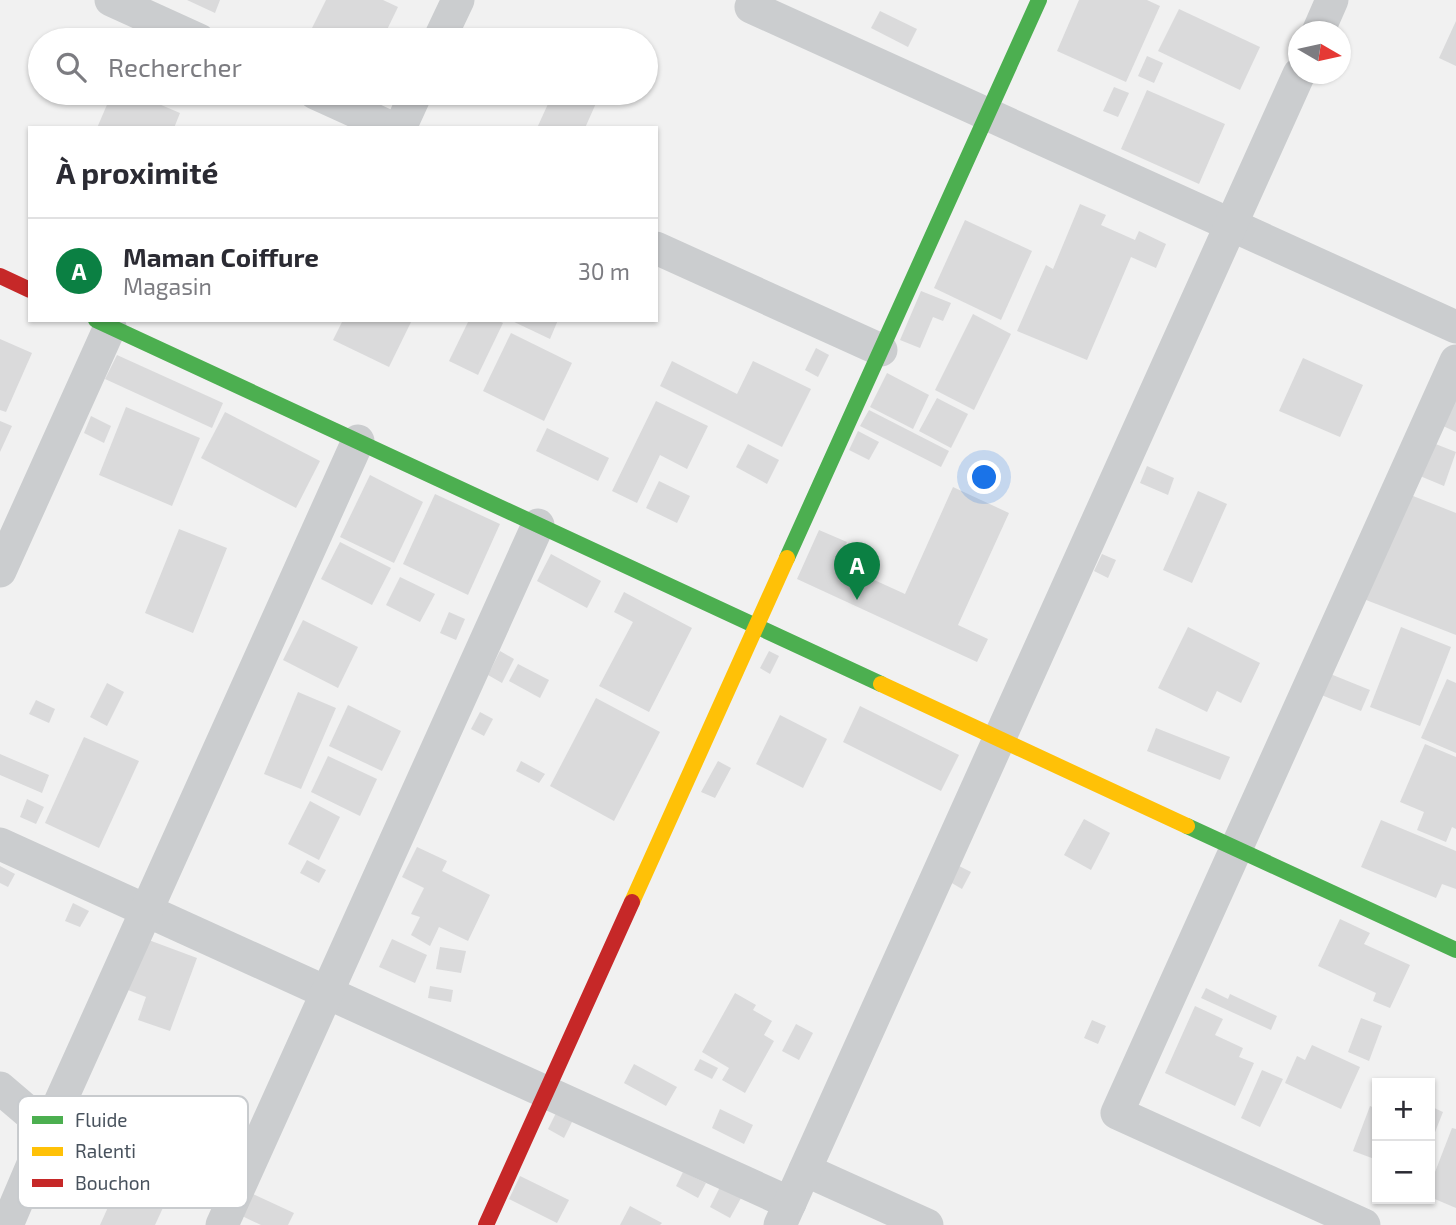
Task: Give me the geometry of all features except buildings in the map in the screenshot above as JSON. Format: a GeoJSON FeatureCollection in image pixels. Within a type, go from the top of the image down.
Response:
{"type":"FeatureCollection","features":[{"type":"Feature","properties":{"kind":"street"},"geometry":{"type":"LineString","coordinates":[[111,0],[173,28]]}},
{"type":"Feature","properties":{"kind":"street"},"geometry":{"type":"LineString","coordinates":[[444,28],[457,0]]}},
{"type":"Feature","properties":{"kind":"street"},"geometry":{"type":"LineString","coordinates":[[754,0],[751,7],[1456,327]]}},
{"type":"Feature","properties":{"kind":"street"},"geometry":{"type":"LineString","coordinates":[[486,1225],[1039,0]]}},
{"type":"Feature","properties":{"kind":"street"},"geometry":{"type":"LineString","coordinates":[[1323,21],[1332,0]]}},
{"type":"Feature","properties":{"kind":"street"},"geometry":{"type":"LineString","coordinates":[[0,844],[546,1093],[785,1214],[1294,84]]}},
{"type":"Feature","properties":{"kind":"street"},"geometry":{"type":"LineString","coordinates":[[341,105],[387,126]]}},
{"type":"Feature","properties":{"kind":"street"},"geometry":{"type":"LineString","coordinates":[[401,126],[411,105]]}},
{"type":"Feature","properties":{"kind":"street"},"geometry":{"type":"LineString","coordinates":[[658,249],[881,350]]}},
{"type":"Feature","properties":{"kind":"street"},"geometry":{"type":"LineString","coordinates":[[0,276],[28,289]]}},
{"type":"Feature","properties":{"kind":"street"},"geometry":{"type":"LineString","coordinates":[[0,571],[103,323],[1456,950]]}},
{"type":"Feature","properties":{"kind":"street"},"geometry":{"type":"LineString","coordinates":[[1363,1225],[1117,1113],[1456,361]]}},
{"type":"Feature","properties":{"kind":"street"},"geometry":{"type":"LineString","coordinates":[[63,1096],[358,441]]}},
{"type":"Feature","properties":{"kind":"street"},"geometry":{"type":"LineString","coordinates":[[248,1168],[538,525]]}},
{"type":"Feature","properties":{"kind":"street"},"geometry":{"type":"LineString","coordinates":[[0,1087],[18,1103]]}},
{"type":"Feature","properties":{"kind":"street"},"geometry":{"type":"LineString","coordinates":[[805,1170],[927,1225]]}},
{"type":"Feature","properties":{"kind":"street"},"geometry":{"type":"LineString","coordinates":[[8,1225],[18,1201]]}},
{"type":"Feature","properties":{"kind":"street"},"geometry":{"type":"LineString","coordinates":[[222,1225],[230,1208]]}},
{"type":"Feature","properties":{"kind":"traffic: fast"},"geometry":{"type":"LineString","coordinates":[[787,558],[1039,0]]}},
{"type":"Feature","properties":{"kind":"traffic: fast"},"geometry":{"type":"LineString","coordinates":[[100,322],[881,684]]}},
{"type":"Feature","properties":{"kind":"traffic: fast"},"geometry":{"type":"LineString","coordinates":[[1187,826],[1456,950]]}},
{"type":"Feature","properties":{"kind":"traffic: slow"},"geometry":{"type":"LineString","coordinates":[[632,902],[787,558]]}},
{"type":"Feature","properties":{"kind":"traffic: slow"},"geometry":{"type":"LineString","coordinates":[[881,684],[1187,826]]}},
{"type":"Feature","properties":{"kind":"traffic: jam"},"geometry":{"type":"LineString","coordinates":[[0,276],[28,289]]}},
{"type":"Feature","properties":{"kind":"traffic: jam"},"geometry":{"type":"LineString","coordinates":[[486,1225],[632,902]]}},
{"type":"Feature","properties":{"kind":"place","name":"Maman Coiffure"},"geometry":{"type":"Point","coordinates":[857,600]}}]}
